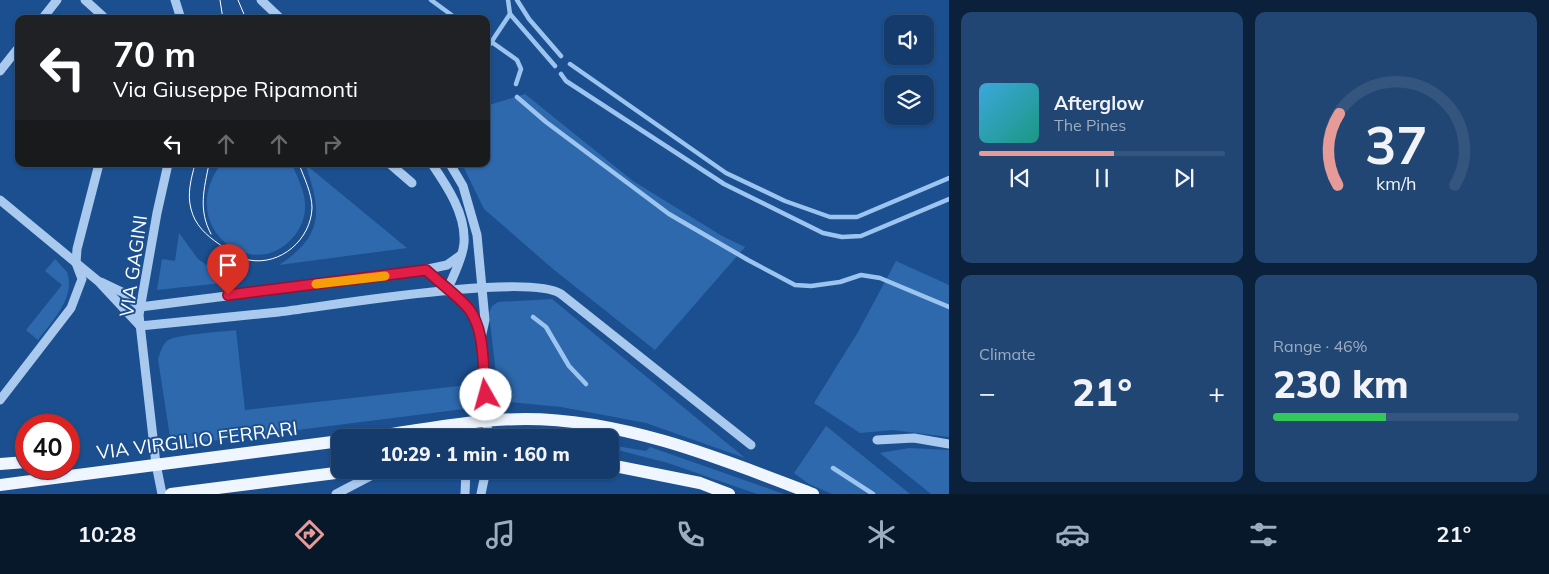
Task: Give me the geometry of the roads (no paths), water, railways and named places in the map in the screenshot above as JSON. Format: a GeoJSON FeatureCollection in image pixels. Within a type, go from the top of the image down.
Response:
{"type":"FeatureCollection","features":[{"type":"Feature","properties":{"kind":"main road"},"geometry":{"type":"LineString","coordinates":[[433,429],[523,419],[547,420],[634,433],[764,475],[813,494]]}},
{"type":"Feature","properties":{"kind":"main road","name":"VIA VIRGILIO FERRARI"},"geometry":{"type":"LineString","coordinates":[[0,485],[331,441]]}},
{"type":"Feature","properties":{"kind":"main road"},"geometry":{"type":"LineString","coordinates":[[0,464],[15,463]]}},
{"type":"Feature","properties":{"kind":"main road"},"geometry":{"type":"LineString","coordinates":[[619,467],[700,484],[729,494]]}},
{"type":"Feature","properties":{"kind":"main road"},"geometry":{"type":"LineString","coordinates":[[80,470],[93,473]]}},
{"type":"Feature","properties":{"kind":"main road"},"geometry":{"type":"LineString","coordinates":[[171,494],[331,474]]}},
{"type":"Feature","properties":{"kind":"street"},"geometry":{"type":"LineString","coordinates":[[45,15],[57,0]]}},
{"type":"Feature","properties":{"kind":"street"},"geometry":{"type":"LineString","coordinates":[[85,0],[102,15]]}},
{"type":"Feature","properties":{"kind":"street"},"geometry":{"type":"LineString","coordinates":[[175,0],[180,15]]}},
{"type":"Feature","properties":{"kind":"street"},"geometry":{"type":"LineString","coordinates":[[261,0],[277,15]]}},
{"type":"Feature","properties":{"kind":"street"},"geometry":{"type":"LineString","coordinates":[[0,70],[15,52]]}},
{"type":"Feature","properties":{"kind":"street"},"geometry":{"type":"LineString","coordinates":[[0,400],[71,308],[82,279],[76,263],[78,249],[98,167]]}},
{"type":"Feature","properties":{"kind":"street","name":"VIA GAGINI"},"geometry":{"type":"LineString","coordinates":[[162,494],[156,464],[140,326],[140,307],[156,213],[167,167]]}},
{"type":"Feature","properties":{"kind":"street"},"geometry":{"type":"LineString","coordinates":[[393,167],[412,183]]}},
{"type":"Feature","properties":{"kind":"street"},"geometry":{"type":"LineString","coordinates":[[434,167],[447,186],[461,221],[464,243],[447,290]]}},
{"type":"Feature","properties":{"kind":"street"},"geometry":{"type":"LineString","coordinates":[[452,167],[463,186],[477,235],[485,320],[481,339],[487,429]]}},
{"type":"Feature","properties":{"kind":"street"},"geometry":{"type":"LineString","coordinates":[[0,200],[98,281],[140,326],[280,312],[447,290],[539,287],[555,290],[750,445]]}},
{"type":"Feature","properties":{"kind":"street"},"geometry":{"type":"LineString","coordinates":[[98,281],[124,293],[140,307],[426,270],[448,265],[461,255]]}},
{"type":"Feature","properties":{"kind":"street"},"geometry":{"type":"LineString","coordinates":[[426,270],[470,311],[481,339]]}},
{"type":"Feature","properties":{"kind":"street"},"geometry":{"type":"LineString","coordinates":[[876,440],[914,438],[949,444]]}},
{"type":"Feature","properties":{"kind":"street"},"geometry":{"type":"LineString","coordinates":[[336,494],[365,479]]}},
{"type":"Feature","properties":{"kind":"street"},"geometry":{"type":"LineString","coordinates":[[465,494],[466,479]]}},
{"type":"Feature","properties":{"kind":"street"},"geometry":{"type":"LineString","coordinates":[[481,494],[484,479]]}},
{"type":"Feature","properties":{"kind":"waterway"},"geometry":{"type":"LineString","coordinates":[[431,0],[452,15]]}},
{"type":"Feature","properties":{"kind":"waterway"},"geometry":{"type":"LineString","coordinates":[[508,0],[510,14],[555,66]]}},
{"type":"Feature","properties":{"kind":"waterway"},"geometry":{"type":"LineString","coordinates":[[517,0],[529,19],[561,56]]}},
{"type":"Feature","properties":{"kind":"waterway"},"geometry":{"type":"LineString","coordinates":[[490,44],[510,14]]}},
{"type":"Feature","properties":{"kind":"waterway"},"geometry":{"type":"LineString","coordinates":[[490,41],[517,60],[521,69],[516,84]]}},
{"type":"Feature","properties":{"kind":"waterway"},"geometry":{"type":"LineString","coordinates":[[570,64],[726,173],[785,201],[830,217],[857,217],[949,178]]}},
{"type":"Feature","properties":{"kind":"waterway"},"geometry":{"type":"LineString","coordinates":[[561,74],[566,81],[724,184],[823,233],[842,237],[861,236],[949,199]]}},
{"type":"Feature","properties":{"kind":"waterway"},"geometry":{"type":"LineString","coordinates":[[517,97],[546,122],[669,214],[795,285],[811,286],[840,282],[861,275],[880,278],[949,307]]}},
{"type":"Feature","properties":{"kind":"waterway"},"geometry":{"type":"LineString","coordinates":[[533,317],[546,327],[569,366],[586,384]]}},
{"type":"Feature","properties":{"kind":"waterway"},"geometry":{"type":"LineString","coordinates":[[833,468],[873,494]]}},
{"type":"Feature","properties":{"kind":"tram line"},"geometry":{"type":"LineString","coordinates":[[220,0],[222,15]]}},
{"type":"Feature","properties":{"kind":"tram line"},"geometry":{"type":"LineString","coordinates":[[238,0],[244,15]]}},
{"type":"Feature","properties":{"kind":"tram line"},"geometry":{"type":"LineString","coordinates":[[194,167],[189,198],[191,209],[198,225],[222,247],[233,254],[249,260],[261,261],[272,259],[292,248],[306,230],[310,219],[312,202],[300,167]]}},
{"type":"Feature","properties":{"kind":"tram line"},"geometry":{"type":"LineString","coordinates":[[208,167],[203,208],[211,234]]}}]}
